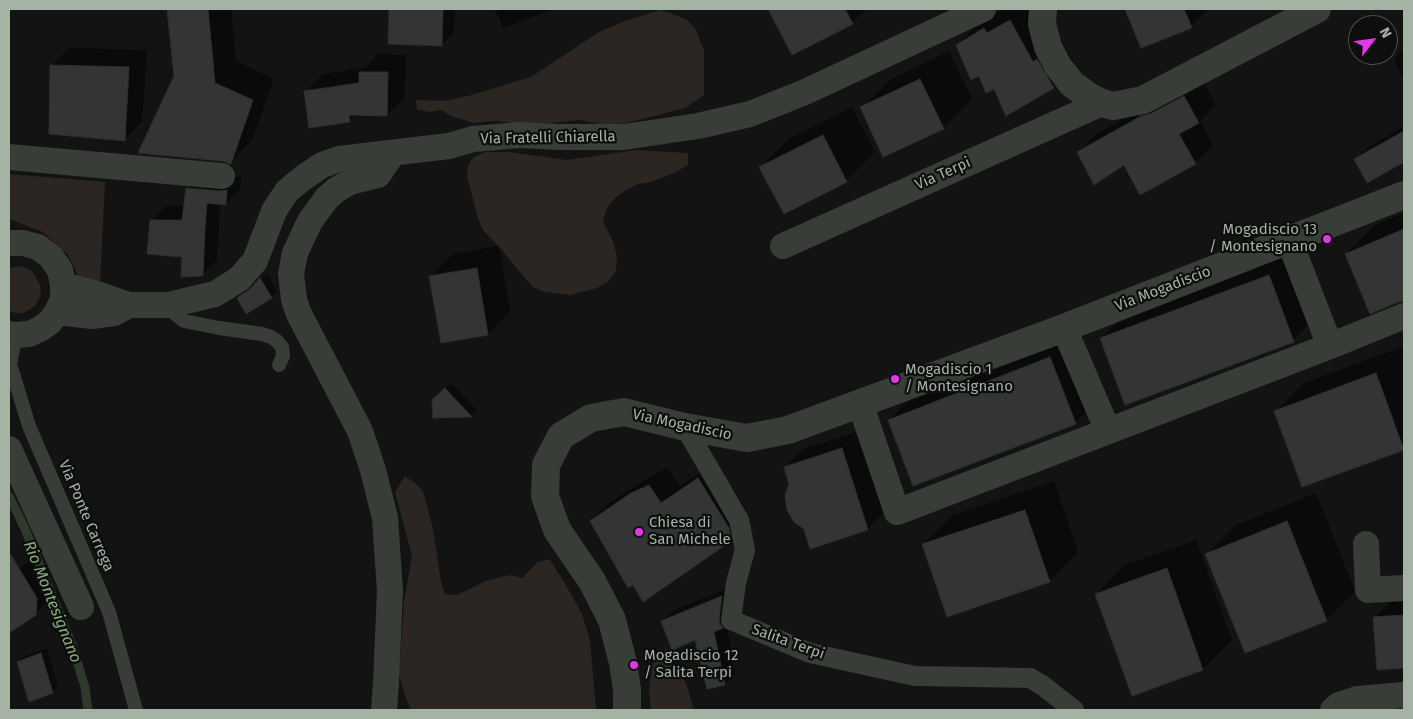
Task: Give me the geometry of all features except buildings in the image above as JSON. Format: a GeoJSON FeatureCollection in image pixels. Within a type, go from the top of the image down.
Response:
{"type":"FeatureCollection","features":[{"type":"Feature","properties":{"kind":"street","name":"Via Fratelli Chiarella"},"geometry":{"type":"LineString","coordinates":[[63,285],[129,305],[170,305],[215,294],[239,279],[255,261],[274,211],[287,191],[322,165],[339,159],[449,146],[473,139],[520,135],[559,138],[624,137],[698,126],[750,114],[805,92],[983,9]]}},
{"type":"Feature","properties":{"kind":"street"},"geometry":{"type":"LineString","coordinates":[[1043,9],[1042,24],[1048,46],[1058,66],[1072,84],[1102,103]]}},
{"type":"Feature","properties":{"kind":"street","name":"Via Terpi"},"geometry":{"type":"LineString","coordinates":[[783,246],[1102,103],[1113,106],[1143,100],[1317,9]]}},
{"type":"Feature","properties":{"kind":"street"},"geometry":{"type":"LineString","coordinates":[[384,710],[390,591],[385,518],[374,470],[360,431],[298,312],[294,299],[291,274],[295,253],[310,221],[327,198],[350,182],[378,175],[393,153]]}},
{"type":"Feature","properties":{"kind":"street"},"geometry":{"type":"LineString","coordinates":[[9,157],[222,176]]}},
{"type":"Feature","properties":{"kind":"street","name":"Via Mogadiscio"},"geometry":{"type":"LineString","coordinates":[[628,710],[623,663],[612,620],[592,581],[557,530],[545,496],[546,465],[561,436],[591,418],[624,412],[685,427],[747,438],[788,430],[1064,328],[1404,194]]}},
{"type":"Feature","properties":{"kind":"street"},"geometry":{"type":"LineString","coordinates":[[1289,240],[1330,346]]}},
{"type":"Feature","properties":{"kind":"street"},"geometry":{"type":"LineString","coordinates":[[9,243],[23,243],[38,247],[51,257],[60,270],[63,285],[62,299],[58,312],[50,322],[40,330],[29,334],[13,335]]}},
{"type":"Feature","properties":{"kind":"street","name":"Via Fratelli Chiarella"},"geometry":{"type":"LineString","coordinates":[[58,312],[92,316],[114,313],[129,305]]}},
{"type":"Feature","properties":{"kind":"street"},"geometry":{"type":"LineString","coordinates":[[860,404],[896,512],[1404,316]]}},
{"type":"Feature","properties":{"kind":"street"},"geometry":{"type":"LineString","coordinates":[[1064,328],[1108,431]]}},
{"type":"Feature","properties":{"kind":"street","name":"Salita Terpi"},"geometry":{"type":"LineString","coordinates":[[685,427],[739,520],[745,550],[736,582],[731,620],[810,653],[915,676],[1030,678],[1074,710]]}},
{"type":"Feature","properties":{"kind":"street"},"geometry":{"type":"LineString","coordinates":[[9,449],[81,607]]}},
{"type":"Feature","properties":{"kind":"street"},"geometry":{"type":"LineString","coordinates":[[1366,544],[1368,590],[1404,588]]}},
{"type":"Feature","properties":{"kind":"street"},"geometry":{"type":"LineString","coordinates":[[1333,710],[1339,705],[1357,700],[1404,695]]}},
{"type":"Feature","properties":{"kind":"lane"},"geometry":{"type":"LineString","coordinates":[[170,305],[175,314],[184,321],[271,337],[282,347],[283,356],[280,365]]}},
{"type":"Feature","properties":{"kind":"lane","name":"Via Ponte Carrega"},"geometry":{"type":"LineString","coordinates":[[13,335],[10,364],[29,426],[109,612],[136,710]]}},
{"type":"Feature","properties":{"kind":"shaded area"},"geometry":{"type":"Polygon","coordinates":[[[661,10],[686,19],[695,28],[704,50],[704,95],[685,108],[627,123],[605,125],[580,120],[531,125],[496,121],[474,123],[451,116],[441,110],[429,112],[417,109],[416,100],[443,101],[468,96],[531,77],[599,32],[625,21],[661,10]]]}},
{"type":"Feature","properties":{"kind":"shaded area"},"geometry":{"type":"Polygon","coordinates":[[[636,150],[688,153],[688,165],[676,172],[651,182],[638,184],[626,190],[615,198],[607,208],[603,221],[614,244],[617,258],[616,271],[609,281],[597,288],[570,295],[545,292],[533,287],[483,230],[478,219],[467,176],[468,165],[474,157],[485,152],[509,152],[567,160],[636,150]]]}},
{"type":"Feature","properties":{"kind":"shaded area"},"geometry":{"type":"Polygon","coordinates":[[[9,174],[105,182],[100,282],[79,278],[68,255],[43,232],[9,219],[9,174]]]}},
{"type":"Feature","properties":{"kind":"shaded area"},"geometry":{"type":"Polygon","coordinates":[[[19,266],[33,272],[40,285],[41,292],[35,306],[22,313],[15,313],[9,311],[9,268],[19,266]]]}},
{"type":"Feature","properties":{"kind":"shaded area"},"geometry":{"type":"Polygon","coordinates":[[[405,476],[423,491],[433,529],[441,582],[445,594],[457,595],[488,580],[511,575],[522,578],[538,562],[549,559],[582,614],[590,640],[596,710],[411,710],[399,675],[404,602],[412,556],[395,492],[405,476]]]}},
{"type":"Feature","properties":{"kind":"shaded area"},"geometry":{"type":"Polygon","coordinates":[[[656,658],[664,658],[677,668],[686,683],[694,710],[651,710],[649,690],[652,665],[656,658]]]}},
{"type":"Feature","properties":{"kind":"waterway","name":"Rio Montesignano"},"geometry":{"type":"LineString","coordinates":[[9,496],[25,529],[72,645],[85,687],[88,710]]}},
{"type":"Feature","properties":{"kind":"place","name":"Mogadiscio 13 / Montesignano"},"geometry":{"type":"Point","coordinates":[1327,239]}},
{"type":"Feature","properties":{"kind":"place","name":"Mogadiscio 1 / Montesignano"},"geometry":{"type":"Point","coordinates":[895,379]}},
{"type":"Feature","properties":{"kind":"place","name":"Chiesa di San Michele"},"geometry":{"type":"Point","coordinates":[639,532]}},
{"type":"Feature","properties":{"kind":"place","name":"Mogadiscio 12 / Salita Terpi"},"geometry":{"type":"Point","coordinates":[634,665]}}]}
